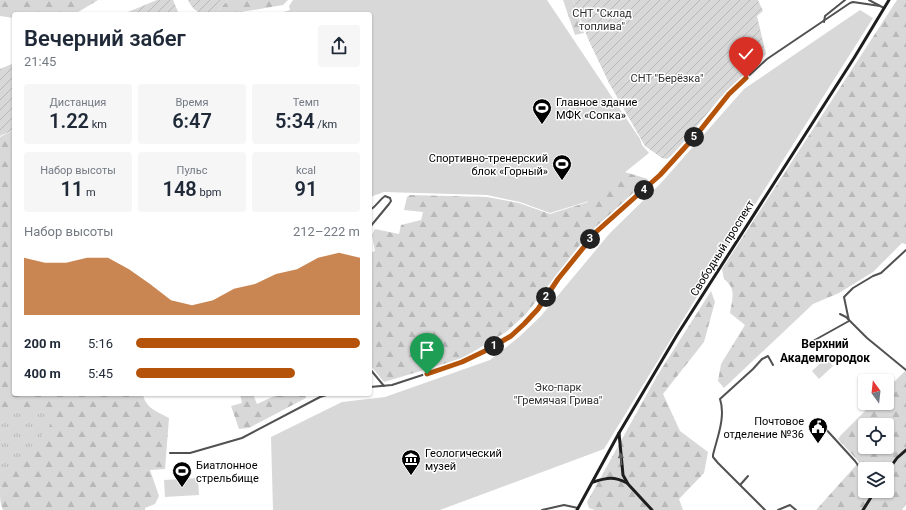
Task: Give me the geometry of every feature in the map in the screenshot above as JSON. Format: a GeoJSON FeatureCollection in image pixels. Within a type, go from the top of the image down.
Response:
{"type":"FeatureCollection","features":[{"type":"Feature","properties":{"kind":"main road","name":"Свободный проспект"},"geometry":{"type":"LineString","coordinates":[[578,509],[619,433],[677,335],[854,58],[889,0]]}},
{"type":"Feature","properties":{"kind":"main road"},"geometry":{"type":"LineString","coordinates":[[619,433],[622,472],[628,484],[652,510]]}},
{"type":"Feature","properties":{"kind":"main road"},"geometry":{"type":"LineString","coordinates":[[894,462],[906,450]]}},
{"type":"Feature","properties":{"kind":"main road"},"geometry":{"type":"LineString","coordinates":[[593,482],[609,478],[618,479],[628,484]]}},
{"type":"Feature","properties":{"kind":"main road"},"geometry":{"type":"LineString","coordinates":[[863,510],[871,498]]}},
{"type":"Feature","properties":{"kind":"street"},"geometry":{"type":"LineString","coordinates":[[824,22],[825,16],[845,0],[850,3]]}},
{"type":"Feature","properties":{"kind":"street"},"geometry":{"type":"LineString","coordinates":[[868,0],[884,8]]}},
{"type":"Feature","properties":{"kind":"street"},"geometry":{"type":"LineString","coordinates":[[372,387],[384,386],[462,362],[511,336],[538,309],[558,279],[596,232],[660,175],[698,133],[729,94],[767,59],[854,1],[880,6]]}},
{"type":"Feature","properties":{"kind":"street"},"geometry":{"type":"LineString","coordinates":[[372,209],[377,206],[383,197],[385,196],[390,198],[391,201],[389,204],[372,225]]}},
{"type":"Feature","properties":{"kind":"street"},"geometry":{"type":"LineString","coordinates":[[850,321],[844,302],[845,294],[873,276],[881,274],[906,250]]}},
{"type":"Feature","properties":{"kind":"street"},"geometry":{"type":"LineString","coordinates":[[840,314],[906,370]]}},
{"type":"Feature","properties":{"kind":"street"},"geometry":{"type":"LineString","coordinates":[[813,341],[850,321]]}},
{"type":"Feature","properties":{"kind":"street"},"geometry":{"type":"LineString","coordinates":[[765,510],[713,457],[721,418],[720,399],[753,370],[764,357],[768,356],[773,365]]}},
{"type":"Feature","properties":{"kind":"street"},"geometry":{"type":"LineString","coordinates":[[372,372],[384,386]]}},
{"type":"Feature","properties":{"kind":"street"},"geometry":{"type":"LineString","coordinates":[[170,453],[190,453],[242,438],[323,396]]}},
{"type":"Feature","properties":{"kind":"street"},"geometry":{"type":"LineString","coordinates":[[823,426],[858,465]]}},
{"type":"Feature","properties":{"kind":"street"},"geometry":{"type":"LineString","coordinates":[[740,484],[748,476]]}},
{"type":"Feature","properties":{"kind":"street"},"geometry":{"type":"LineString","coordinates":[[542,510],[564,505],[578,509]]}},
{"type":"Feature","properties":{"kind":"street"},"geometry":{"type":"LineString","coordinates":[[778,510],[790,505],[796,510]]}},
{"type":"Feature","properties":{"kind":"green space"},"geometry":{"type":"Polygon","coordinates":[[[0,0],[98,0],[78,12],[12,12],[12,18],[0,16],[0,0]]]}},
{"type":"Feature","properties":{"kind":"green space"},"geometry":{"type":"Polygon","coordinates":[[[157,0],[173,0],[178,12],[128,12],[157,0]]]}},
{"type":"Feature","properties":{"kind":"green space"},"geometry":{"type":"Polygon","coordinates":[[[188,0],[228,0],[217,12],[199,12],[196,11],[188,0]]]}},
{"type":"Feature","properties":{"kind":"green space"},"geometry":{"type":"Polygon","coordinates":[[[228,0],[288,0],[283,5],[242,12],[217,12],[228,0]]]}},
{"type":"Feature","properties":{"kind":"green space"},"geometry":{"type":"Polygon","coordinates":[[[293,0],[547,0],[640,139],[642,145],[649,153],[589,201],[550,213],[520,202],[487,195],[384,192],[372,196],[372,12],[283,12],[290,10],[289,6],[293,0]]]}},
{"type":"Feature","properties":{"kind":"green space"},"geometry":{"type":"Polygon","coordinates":[[[563,0],[573,0],[584,33],[575,35],[563,0]]]}},
{"type":"Feature","properties":{"kind":"green space","name":"СНТ \"Берёзка\""},"geometry":{"type":"Polygon","coordinates":[[[573,0],[758,0],[763,11],[757,16],[766,54],[719,99],[671,156],[667,159],[662,158],[645,146],[609,83],[589,41],[573,0]]]}},
{"type":"Feature","properties":{"kind":"green space"},"geometry":{"type":"Polygon","coordinates":[[[897,0],[906,0],[906,244],[902,243],[873,272],[839,293],[813,304],[724,388],[718,381],[721,364],[745,325],[730,313],[733,294],[731,287],[724,279],[722,269],[897,0]]]}},
{"type":"Feature","properties":{"kind":"green space","name":"Эко-парк \"Гремячая Грива\""},"geometry":{"type":"Polygon","coordinates":[[[860,10],[873,18],[701,290],[604,449],[440,510],[273,510],[271,437],[342,402],[385,397],[490,360],[519,337],[540,317],[610,233],[661,183],[744,89],[860,10]]]}},
{"type":"Feature","properties":{"kind":"green space"},"geometry":{"type":"Polygon","coordinates":[[[12,64],[12,131],[0,136],[0,69],[12,64]]]}},
{"type":"Feature","properties":{"kind":"green space"},"geometry":{"type":"Polygon","coordinates":[[[12,131],[12,396],[143,396],[149,406],[169,418],[165,469],[150,470],[159,496],[155,504],[145,508],[145,510],[3,510],[2,508],[0,489],[2,483],[52,423],[43,410],[0,410],[0,137],[12,131]]]}},
{"type":"Feature","properties":{"kind":"green space"},"geometry":{"type":"Polygon","coordinates":[[[575,157],[648,179],[586,237],[526,314],[506,332],[461,359],[384,382],[372,367],[372,252],[375,251],[372,235],[375,229],[399,234],[401,225],[421,220],[423,212],[404,210],[407,197],[410,195],[487,197],[519,203],[550,214],[588,202],[575,157]]]}},
{"type":"Feature","properties":{"kind":"green space"},"geometry":{"type":"Polygon","coordinates":[[[711,291],[715,302],[704,342],[663,394],[680,431],[708,452],[704,473],[679,499],[683,510],[595,510],[589,508],[587,502],[657,376],[711,291]]]}},
{"type":"Feature","properties":{"kind":"green space"},"geometry":{"type":"Polygon","coordinates":[[[826,358],[833,366],[819,379],[812,371],[826,358]]]}},
{"type":"Feature","properties":{"kind":"green space"},"geometry":{"type":"Polygon","coordinates":[[[906,370],[906,504],[902,510],[816,510],[858,463],[858,498],[894,498],[894,462],[859,462],[838,439],[858,418],[866,410],[894,410],[894,382],[906,370]]]}},
{"type":"Feature","properties":{"kind":"green space"},"geometry":{"type":"Polygon","coordinates":[[[240,396],[254,396],[257,404],[275,396],[306,396],[306,398],[249,428],[239,429],[231,406],[242,403],[240,396]]]}},
{"type":"Feature","properties":{"kind":"green space"},"geometry":{"type":"Polygon","coordinates":[[[43,409],[53,423],[7,477],[0,488],[0,410],[43,409]]]}},
{"type":"Feature","properties":{"kind":"green space","name":"Биатлонное стрельбище"},"geometry":{"type":"Polygon","coordinates":[[[198,478],[199,495],[165,497],[164,480],[198,478]]]}},
{"type":"Feature","properties":{"kind":"place","name":"Главное здание МФК «Сопка»"},"geometry":{"type":"Point","coordinates":[542,125]}},
{"type":"Feature","properties":{"kind":"place","name":"Спортивно-тренерский блок «Горный»"},"geometry":{"type":"Point","coordinates":[562,181]}},
{"type":"Feature","properties":{"kind":"place","name":"Почтовое отделение №36"},"geometry":{"type":"Point","coordinates":[818,444]}},
{"type":"Feature","properties":{"kind":"place","name":"Геологический музей"},"geometry":{"type":"Point","coordinates":[411,476]}},
{"type":"Feature","properties":{"kind":"place","name":"Биатлонное стрельбище"},"geometry":{"type":"Point","coordinates":[182,488]}},
{"type":"Feature","properties":{"kind":"district","name":"Верхний Академгородок"},"geometry":{"type":"Point","coordinates":[825,351]}},
{"type":"Feature","properties":{"kind":"route"},"geometry":{"type":"LineString","coordinates":[[427,374],[462,362],[487,350],[511,336],[524,324],[538,309],[558,279],[596,232],[660,175],[698,133],[720,104],[746,78]]}},
{"type":"Feature","properties":{"kind":"park label","name":"СНТ \"Склад топлива\""},"geometry":{"type":"Point","coordinates":[602,19]}}]}
